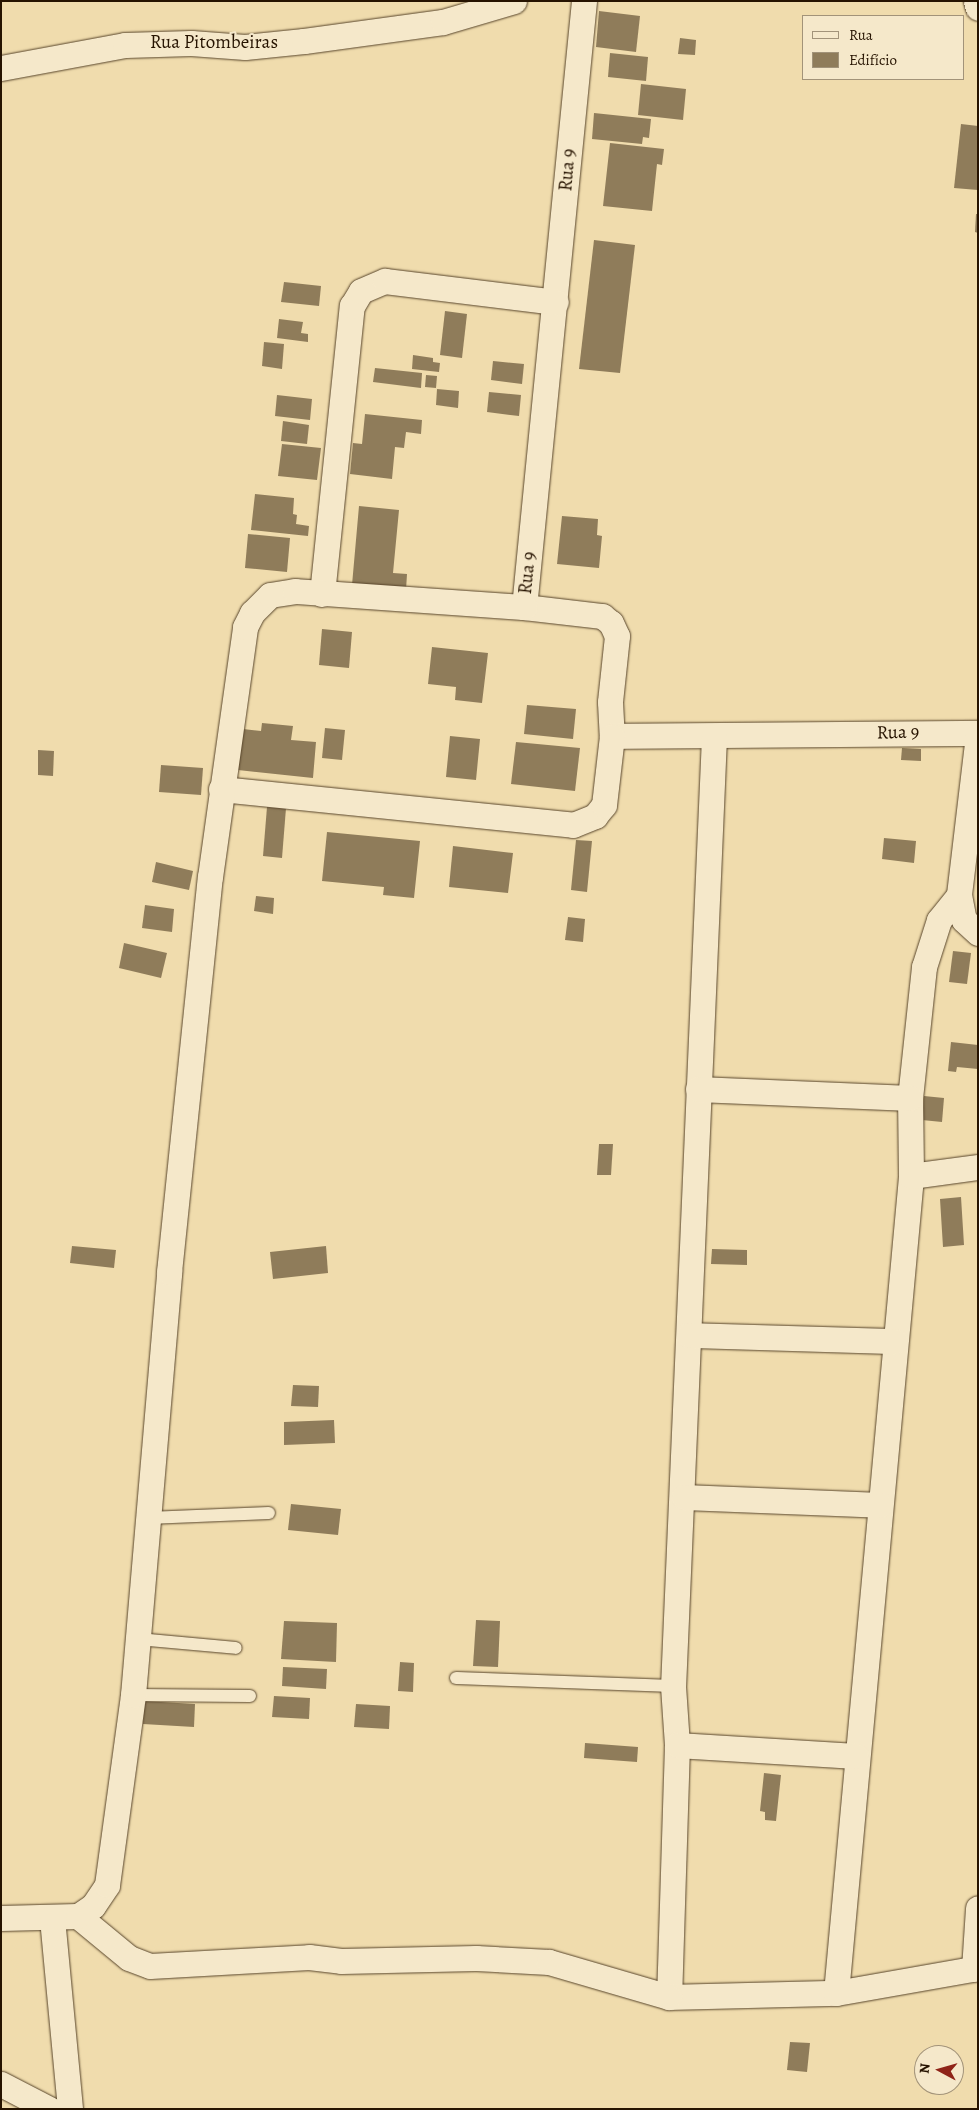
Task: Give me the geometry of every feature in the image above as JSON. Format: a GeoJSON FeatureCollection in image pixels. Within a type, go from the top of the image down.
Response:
{"type":"FeatureCollection","features":[{"type":"Feature","properties":{"kind":"street","name":"Rua Pitombeiras"},"geometry":{"type":"LineString","coordinates":[[1,68],[124,45],[254,46],[321,39],[443,22],[514,1]]}},
{"type":"Feature","properties":{"kind":"street","name":"Rua 9"},"geometry":{"type":"LineString","coordinates":[[584,1],[556,302],[524,607],[602,616],[612,623],[617,636],[610,702],[612,736],[714,737],[978,734]]}},
{"type":"Feature","properties":{"kind":"street"},"geometry":{"type":"LineString","coordinates":[[976,1],[978,8]]}},
{"type":"Feature","properties":{"kind":"street"},"geometry":{"type":"LineString","coordinates":[[322,594],[352,306],[361,290],[385,281],[556,302]]}},
{"type":"Feature","properties":{"kind":"street"},"geometry":{"type":"LineString","coordinates":[[1,1918],[78,1916],[93,1906],[103,1896],[107,1885],[133,1695],[169,1272],[221,789],[245,627],[252,613],[270,595],[280,592],[524,607]]}},
{"type":"Feature","properties":{"kind":"street"},"geometry":{"type":"LineString","coordinates":[[978,734],[959,895],[964,920],[978,933]]}},
{"type":"Feature","properties":{"kind":"street"},"geometry":{"type":"LineString","coordinates":[[221,789],[573,825],[595,816],[604,805],[612,736]]}},
{"type":"Feature","properties":{"kind":"street"},"geometry":{"type":"LineString","coordinates":[[669,1997],[678,1745],[673,1686],[684,1497],[698,1089],[714,737]]}},
{"type":"Feature","properties":{"kind":"street"},"geometry":{"type":"LineString","coordinates":[[836,1993],[856,1756],[911,1176],[910,1098],[924,967],[934,934],[946,908],[959,895]]}},
{"type":"Feature","properties":{"kind":"street"},"geometry":{"type":"LineString","coordinates":[[934,934],[978,938]]}},
{"type":"Feature","properties":{"kind":"street"},"geometry":{"type":"LineString","coordinates":[[698,1089],[910,1098]]}},
{"type":"Feature","properties":{"kind":"street"},"geometry":{"type":"LineString","coordinates":[[911,1176],[978,1168]]}},
{"type":"Feature","properties":{"kind":"street"},"geometry":{"type":"LineString","coordinates":[[689,1335],[895,1341]]}},
{"type":"Feature","properties":{"kind":"street"},"geometry":{"type":"LineString","coordinates":[[684,1497],[880,1505]]}},
{"type":"Feature","properties":{"kind":"street"},"geometry":{"type":"LineString","coordinates":[[678,1745],[856,1756]]}},
{"type":"Feature","properties":{"kind":"street"},"geometry":{"type":"LineString","coordinates":[[78,1916],[128,1958],[150,1966],[309,1957],[341,1960],[476,1958],[549,1962],[669,1997],[836,1993],[976,1969],[978,1908]]}},
{"type":"Feature","properties":{"kind":"street"},"geometry":{"type":"LineString","coordinates":[[52,1918],[70,2109]]}},
{"type":"Feature","properties":{"kind":"street"},"geometry":{"type":"LineString","coordinates":[[1,2084],[49,2109]]}},
{"type":"Feature","properties":{"kind":"lane"},"geometry":{"type":"LineString","coordinates":[[148,1518],[268,1513]]}},
{"type":"Feature","properties":{"kind":"lane"},"geometry":{"type":"LineString","coordinates":[[138,1640],[236,1648]]}},
{"type":"Feature","properties":{"kind":"lane"},"geometry":{"type":"LineString","coordinates":[[456,1678],[673,1686]]}},
{"type":"Feature","properties":{"kind":"lane"},"geometry":{"type":"LineString","coordinates":[[133,1695],[250,1696]]}},
{"type":"Feature","properties":{"kind":"building"},"geometry":{"type":"Polygon","coordinates":[[[599,11],[640,16],[636,52],[596,47],[599,11]]]}},
{"type":"Feature","properties":{"kind":"building"},"geometry":{"type":"Polygon","coordinates":[[[680,38],[696,40],[695,55],[678,54],[680,38]]]}},
{"type":"Feature","properties":{"kind":"building"},"geometry":{"type":"Polygon","coordinates":[[[610,53],[648,57],[646,81],[608,77],[610,53]]]}},
{"type":"Feature","properties":{"kind":"building"},"geometry":{"type":"Polygon","coordinates":[[[641,84],[686,89],[683,120],[638,115],[641,84]]]}},
{"type":"Feature","properties":{"kind":"building"},"geometry":{"type":"Polygon","coordinates":[[[594,113],[651,119],[649,138],[643,137],[642,144],[592,139],[594,113]]]}},
{"type":"Feature","properties":{"kind":"building"},"geometry":{"type":"Polygon","coordinates":[[[961,124],[978,126],[978,190],[954,188],[961,124]]]}},
{"type":"Feature","properties":{"kind":"building"},"geometry":{"type":"Polygon","coordinates":[[[610,143],[664,149],[662,165],[657,164],[652,211],[603,206],[610,143]]]}},
{"type":"Feature","properties":{"kind":"building"},"geometry":{"type":"Polygon","coordinates":[[[976,214],[978,214],[978,233],[975,232],[976,214]]]}},
{"type":"Feature","properties":{"kind":"building"},"geometry":{"type":"Polygon","coordinates":[[[594,240],[635,245],[620,373],[579,369],[594,240]]]}},
{"type":"Feature","properties":{"kind":"building"},"geometry":{"type":"Polygon","coordinates":[[[284,282],[321,286],[319,306],[281,302],[284,282]]]}},
{"type":"Feature","properties":{"kind":"building"},"geometry":{"type":"Polygon","coordinates":[[[445,311],[467,314],[462,358],[440,355],[445,311]]]}},
{"type":"Feature","properties":{"kind":"building"},"geometry":{"type":"Polygon","coordinates":[[[279,319],[303,322],[301,333],[308,334],[308,342],[277,338],[279,319]]]}},
{"type":"Feature","properties":{"kind":"building"},"geometry":{"type":"Polygon","coordinates":[[[264,342],[284,344],[282,369],[262,366],[264,342]]]}},
{"type":"Feature","properties":{"kind":"building"},"geometry":{"type":"Polygon","coordinates":[[[413,355],[433,358],[433,362],[440,363],[439,372],[412,369],[413,355]]]}},
{"type":"Feature","properties":{"kind":"building"},"geometry":{"type":"Polygon","coordinates":[[[493,361],[524,364],[522,384],[491,380],[493,361]]]}},
{"type":"Feature","properties":{"kind":"building"},"geometry":{"type":"Polygon","coordinates":[[[375,368],[422,373],[421,388],[373,382],[375,368]]]}},
{"type":"Feature","properties":{"kind":"building"},"geometry":{"type":"Polygon","coordinates":[[[426,375],[437,376],[436,388],[425,387],[426,375]]]}},
{"type":"Feature","properties":{"kind":"building"},"geometry":{"type":"Polygon","coordinates":[[[437,389],[459,391],[458,408],[436,405],[437,389]]]}},
{"type":"Feature","properties":{"kind":"building"},"geometry":{"type":"Polygon","coordinates":[[[489,392],[521,395],[519,416],[487,412],[489,392]]]}},
{"type":"Feature","properties":{"kind":"building"},"geometry":{"type":"Polygon","coordinates":[[[277,395],[312,399],[310,420],[275,416],[277,395]]]}},
{"type":"Feature","properties":{"kind":"building"},"geometry":{"type":"Polygon","coordinates":[[[365,414],[422,420],[421,434],[406,432],[404,448],[395,447],[392,479],[350,474],[353,443],[362,444],[365,414]]]}},
{"type":"Feature","properties":{"kind":"building"},"geometry":{"type":"Polygon","coordinates":[[[283,421],[309,425],[307,444],[281,441],[283,421]]]}},
{"type":"Feature","properties":{"kind":"building"},"geometry":{"type":"Polygon","coordinates":[[[282,444],[321,448],[317,480],[278,476],[282,444]]]}},
{"type":"Feature","properties":{"kind":"building"},"geometry":{"type":"Polygon","coordinates":[[[255,494],[294,498],[293,514],[297,515],[296,524],[309,526],[308,536],[251,530],[255,494]]]}},
{"type":"Feature","properties":{"kind":"building"},"geometry":{"type":"Polygon","coordinates":[[[359,506],[399,510],[393,573],[407,574],[406,590],[352,585],[359,506]]]}},
{"type":"Feature","properties":{"kind":"building"},"geometry":{"type":"Polygon","coordinates":[[[562,516],[598,519],[597,535],[602,536],[599,568],[557,564],[562,516]]]}},
{"type":"Feature","properties":{"kind":"building"},"geometry":{"type":"Polygon","coordinates":[[[248,534],[290,538],[287,572],[245,568],[248,534]]]}},
{"type":"Feature","properties":{"kind":"building"},"geometry":{"type":"Polygon","coordinates":[[[322,629],[352,632],[349,668],[319,665],[322,629]]]}},
{"type":"Feature","properties":{"kind":"building"},"geometry":{"type":"Polygon","coordinates":[[[432,647],[488,653],[482,703],[455,700],[456,687],[428,684],[432,647]]]}},
{"type":"Feature","properties":{"kind":"building"},"geometry":{"type":"Polygon","coordinates":[[[527,705],[576,709],[573,739],[524,734],[527,705]]]}},
{"type":"Feature","properties":{"kind":"building"},"geometry":{"type":"Polygon","coordinates":[[[262,723],[293,726],[291,740],[316,742],[313,778],[238,770],[243,729],[261,731],[262,723]]]}},
{"type":"Feature","properties":{"kind":"building"},"geometry":{"type":"Polygon","coordinates":[[[325,728],[345,730],[342,760],[322,758],[325,728]]]}},
{"type":"Feature","properties":{"kind":"building"},"geometry":{"type":"Polygon","coordinates":[[[450,736],[480,739],[476,780],[446,777],[450,736]]]}},
{"type":"Feature","properties":{"kind":"building"},"geometry":{"type":"Polygon","coordinates":[[[516,742],[580,748],[575,791],[511,784],[516,742]]]}},
{"type":"Feature","properties":{"kind":"building"},"geometry":{"type":"Polygon","coordinates":[[[902,748],[921,749],[921,761],[901,760],[902,748]]]}},
{"type":"Feature","properties":{"kind":"building"},"geometry":{"type":"Polygon","coordinates":[[[38,750],[54,751],[53,776],[38,775],[38,750]]]}},
{"type":"Feature","properties":{"kind":"building"},"geometry":{"type":"Polygon","coordinates":[[[161,765],[203,768],[201,795],[159,792],[161,765]]]}},
{"type":"Feature","properties":{"kind":"building"},"geometry":{"type":"Polygon","coordinates":[[[267,807],[286,808],[282,858],[263,856],[267,807]]]}},
{"type":"Feature","properties":{"kind":"building"},"geometry":{"type":"Polygon","coordinates":[[[327,832],[420,841],[414,898],[383,895],[384,887],[322,881],[327,832]]]}},
{"type":"Feature","properties":{"kind":"building"},"geometry":{"type":"Polygon","coordinates":[[[884,838],[916,841],[914,863],[882,859],[884,838]]]}},
{"type":"Feature","properties":{"kind":"building"},"geometry":{"type":"Polygon","coordinates":[[[576,840],[592,841],[587,892],[571,890],[576,840]]]}},
{"type":"Feature","properties":{"kind":"building"},"geometry":{"type":"Polygon","coordinates":[[[453,846],[513,853],[508,893],[449,887],[453,846]]]}},
{"type":"Feature","properties":{"kind":"building"},"geometry":{"type":"Polygon","coordinates":[[[156,862],[193,871],[189,890],[152,882],[156,862]]]}},
{"type":"Feature","properties":{"kind":"building"},"geometry":{"type":"Polygon","coordinates":[[[256,896],[274,898],[273,914],[254,911],[256,896]]]}},
{"type":"Feature","properties":{"kind":"building"},"geometry":{"type":"Polygon","coordinates":[[[145,905],[174,909],[172,932],[142,928],[145,905]]]}},
{"type":"Feature","properties":{"kind":"building"},"geometry":{"type":"Polygon","coordinates":[[[568,917],[585,919],[583,942],[565,940],[568,917]]]}},
{"type":"Feature","properties":{"kind":"building"},"geometry":{"type":"Polygon","coordinates":[[[124,943],[167,953],[161,978],[119,968],[124,943]]]}},
{"type":"Feature","properties":{"kind":"building"},"geometry":{"type":"Polygon","coordinates":[[[953,951],[971,953],[967,984],[949,982],[953,951]]]}},
{"type":"Feature","properties":{"kind":"building"},"geometry":{"type":"Polygon","coordinates":[[[951,1042],[978,1045],[978,1069],[957,1067],[956,1072],[948,1071],[951,1042]]]}},
{"type":"Feature","properties":{"kind":"building"},"geometry":{"type":"Polygon","coordinates":[[[924,1096],[944,1098],[942,1122],[922,1120],[924,1096]]]}},
{"type":"Feature","properties":{"kind":"building"},"geometry":{"type":"Polygon","coordinates":[[[599,1144],[613,1144],[611,1175],[597,1175],[599,1144]]]}},
{"type":"Feature","properties":{"kind":"building"},"geometry":{"type":"Polygon","coordinates":[[[961,1197],[964,1245],[943,1247],[940,1199],[961,1197]]]}},
{"type":"Feature","properties":{"kind":"building"},"geometry":{"type":"Polygon","coordinates":[[[72,1246],[116,1250],[114,1268],[70,1263],[72,1246]]]}},
{"type":"Feature","properties":{"kind":"building"},"geometry":{"type":"Polygon","coordinates":[[[326,1246],[328,1273],[273,1279],[270,1252],[326,1246]]]}},
{"type":"Feature","properties":{"kind":"building"},"geometry":{"type":"Polygon","coordinates":[[[712,1249],[747,1250],[747,1265],[711,1264],[712,1249]]]}},
{"type":"Feature","properties":{"kind":"building"},"geometry":{"type":"Polygon","coordinates":[[[293,1385],[319,1386],[318,1407],[291,1406],[293,1385]]]}},
{"type":"Feature","properties":{"kind":"building"},"geometry":{"type":"Polygon","coordinates":[[[334,1420],[335,1443],[284,1445],[284,1422],[334,1420]]]}},
{"type":"Feature","properties":{"kind":"building"},"geometry":{"type":"Polygon","coordinates":[[[291,1504],[341,1509],[338,1535],[288,1530],[291,1504]]]}},
{"type":"Feature","properties":{"kind":"building"},"geometry":{"type":"Polygon","coordinates":[[[476,1620],[500,1621],[498,1667],[473,1666],[476,1620]]]}},
{"type":"Feature","properties":{"kind":"building"},"geometry":{"type":"Polygon","coordinates":[[[284,1621],[337,1623],[336,1662],[281,1659],[284,1621]]]}},
{"type":"Feature","properties":{"kind":"building"},"geometry":{"type":"Polygon","coordinates":[[[400,1662],[414,1663],[413,1692],[398,1691],[400,1662]]]}},
{"type":"Feature","properties":{"kind":"building"},"geometry":{"type":"Polygon","coordinates":[[[283,1667],[327,1669],[326,1689],[282,1686],[283,1667]]]}},
{"type":"Feature","properties":{"kind":"building"},"geometry":{"type":"Polygon","coordinates":[[[274,1696],[310,1698],[309,1719],[272,1717],[274,1696]]]}},
{"type":"Feature","properties":{"kind":"building"},"geometry":{"type":"Polygon","coordinates":[[[144,1701],[195,1704],[194,1727],[143,1724],[144,1701]]]}},
{"type":"Feature","properties":{"kind":"building"},"geometry":{"type":"Polygon","coordinates":[[[356,1704],[390,1706],[389,1729],[354,1727],[356,1704]]]}},
{"type":"Feature","properties":{"kind":"building"},"geometry":{"type":"Polygon","coordinates":[[[585,1743],[638,1747],[637,1762],[584,1758],[585,1743]]]}},
{"type":"Feature","properties":{"kind":"building"},"geometry":{"type":"Polygon","coordinates":[[[764,1773],[781,1775],[776,1821],[765,1820],[765,1812],[760,1811],[764,1773]]]}},
{"type":"Feature","properties":{"kind":"building"},"geometry":{"type":"Polygon","coordinates":[[[790,2042],[810,2043],[807,2072],[787,2070],[790,2042]]]}}]}
